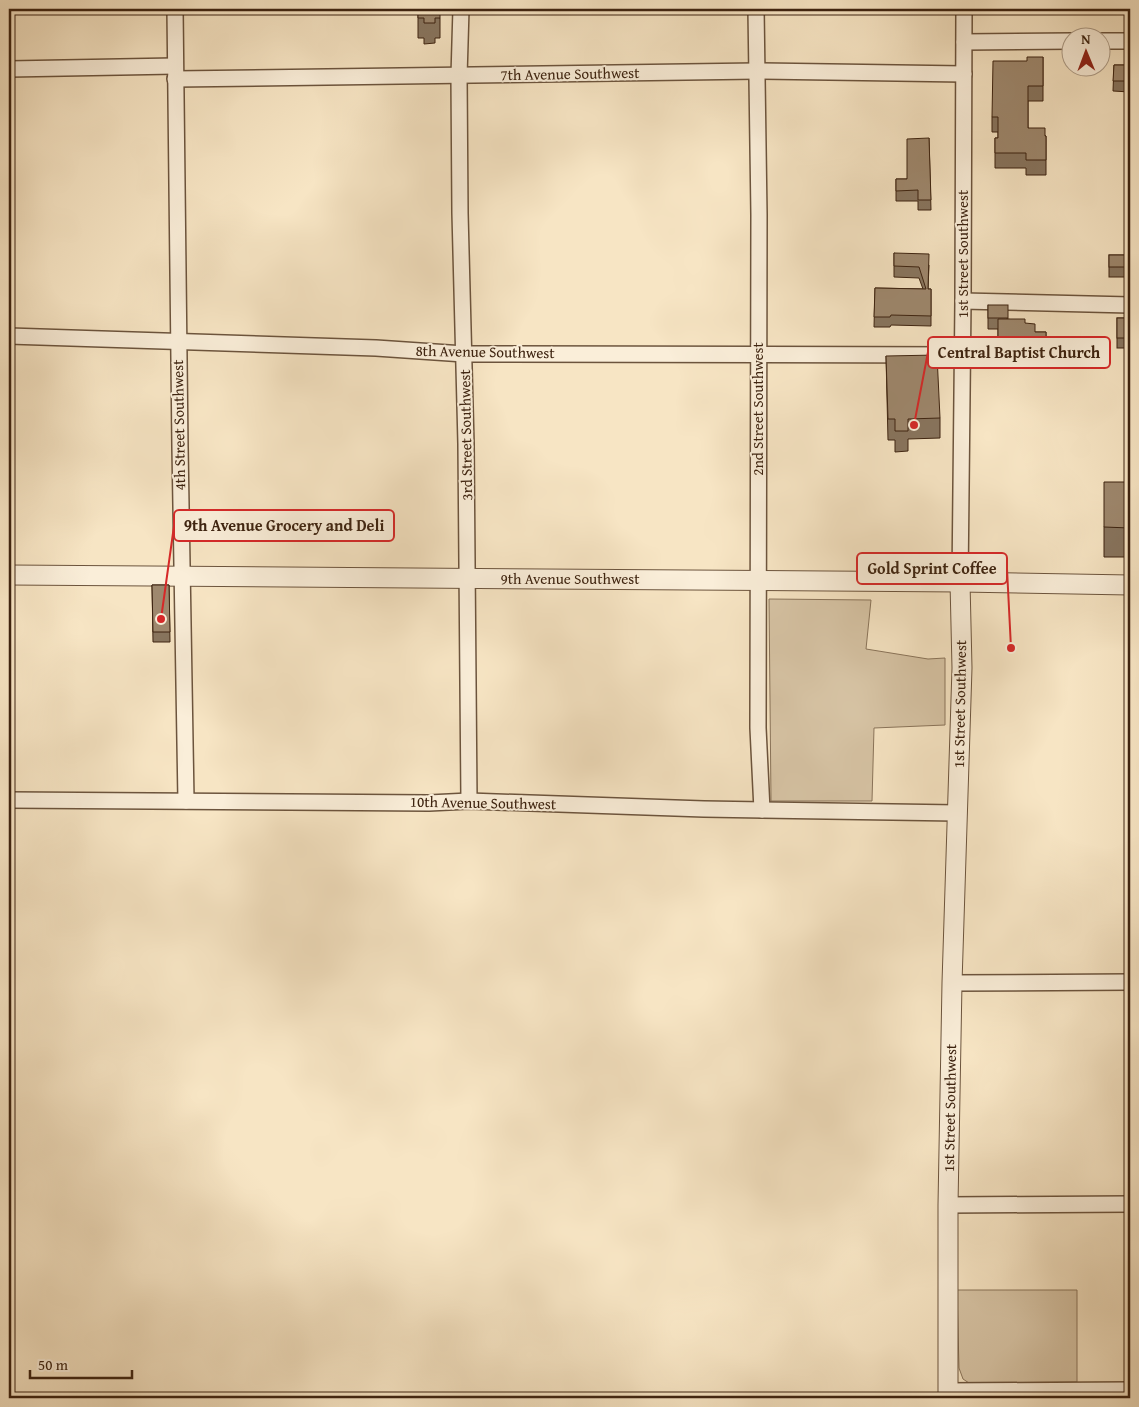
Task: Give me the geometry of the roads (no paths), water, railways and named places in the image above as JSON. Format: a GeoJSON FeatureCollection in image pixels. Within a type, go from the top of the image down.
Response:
{"type":"FeatureCollection","features":[{"type":"Feature","properties":{"kind":"street","name":"4th Street Southwest"},"geometry":{"type":"LineString","coordinates":[[175,9],[178,342],[186,801]]}},
{"type":"Feature","properties":{"kind":"street","name":"3rd Street Southwest"},"geometry":{"type":"LineString","coordinates":[[461,9],[459,76],[460,213],[464,354],[469,801]]}},
{"type":"Feature","properties":{"kind":"street","name":"2nd Street Southwest"},"geometry":{"type":"LineString","coordinates":[[756,9],[759,215],[758,728],[762,810]]}},
{"type":"Feature","properties":{"kind":"street","name":"1st Street Southwest"},"geometry":{"type":"LineString","coordinates":[[948,1394],[948,1205],[952,983],[962,668],[960,582],[964,9]]}},
{"type":"Feature","properties":{"kind":"street"},"geometry":{"type":"LineString","coordinates":[[964,42],[1062,41]]}},
{"type":"Feature","properties":{"kind":"street"},"geometry":{"type":"LineString","coordinates":[[1112,41],[1130,41]]}},
{"type":"Feature","properties":{"kind":"street","name":"7th Avenue Southwest"},"geometry":{"type":"LineString","coordinates":[[9,68],[459,76],[757,71],[964,74]]}},
{"type":"Feature","properties":{"kind":"street"},"geometry":{"type":"LineString","coordinates":[[963,301],[1130,305]]}},
{"type":"Feature","properties":{"kind":"street","name":"8th Avenue Southwest"},"geometry":{"type":"LineString","coordinates":[[9,336],[376,348],[464,354],[962,355]]}},
{"type":"Feature","properties":{"kind":"street","name":"9th Avenue Southwest"},"geometry":{"type":"LineString","coordinates":[[9,575],[758,580],[1130,585]]}},
{"type":"Feature","properties":{"kind":"street","name":"10th Avenue Southwest"},"geometry":{"type":"LineString","coordinates":[[9,800],[429,803],[469,801],[762,810],[957,813]]}},
{"type":"Feature","properties":{"kind":"street"},"geometry":{"type":"LineString","coordinates":[[952,983],[1130,982]]}},
{"type":"Feature","properties":{"kind":"street"},"geometry":{"type":"LineString","coordinates":[[948,1205],[1130,1204]]}},
{"type":"Feature","properties":{"kind":"street"},"geometry":{"type":"LineString","coordinates":[[948,1394],[1130,1390]]}},
{"type":"Feature","properties":{"kind":"place","name":"Central Baptist Church"},"geometry":{"type":"Point","coordinates":[914,425]}},
{"type":"Feature","properties":{"kind":"place","name":"9th Avenue Grocery and Deli"},"geometry":{"type":"Point","coordinates":[161,619]}},
{"type":"Feature","properties":{"kind":"place","name":"Gold Sprint Coffee"},"geometry":{"type":"Point","coordinates":[1011,648]}}]}
